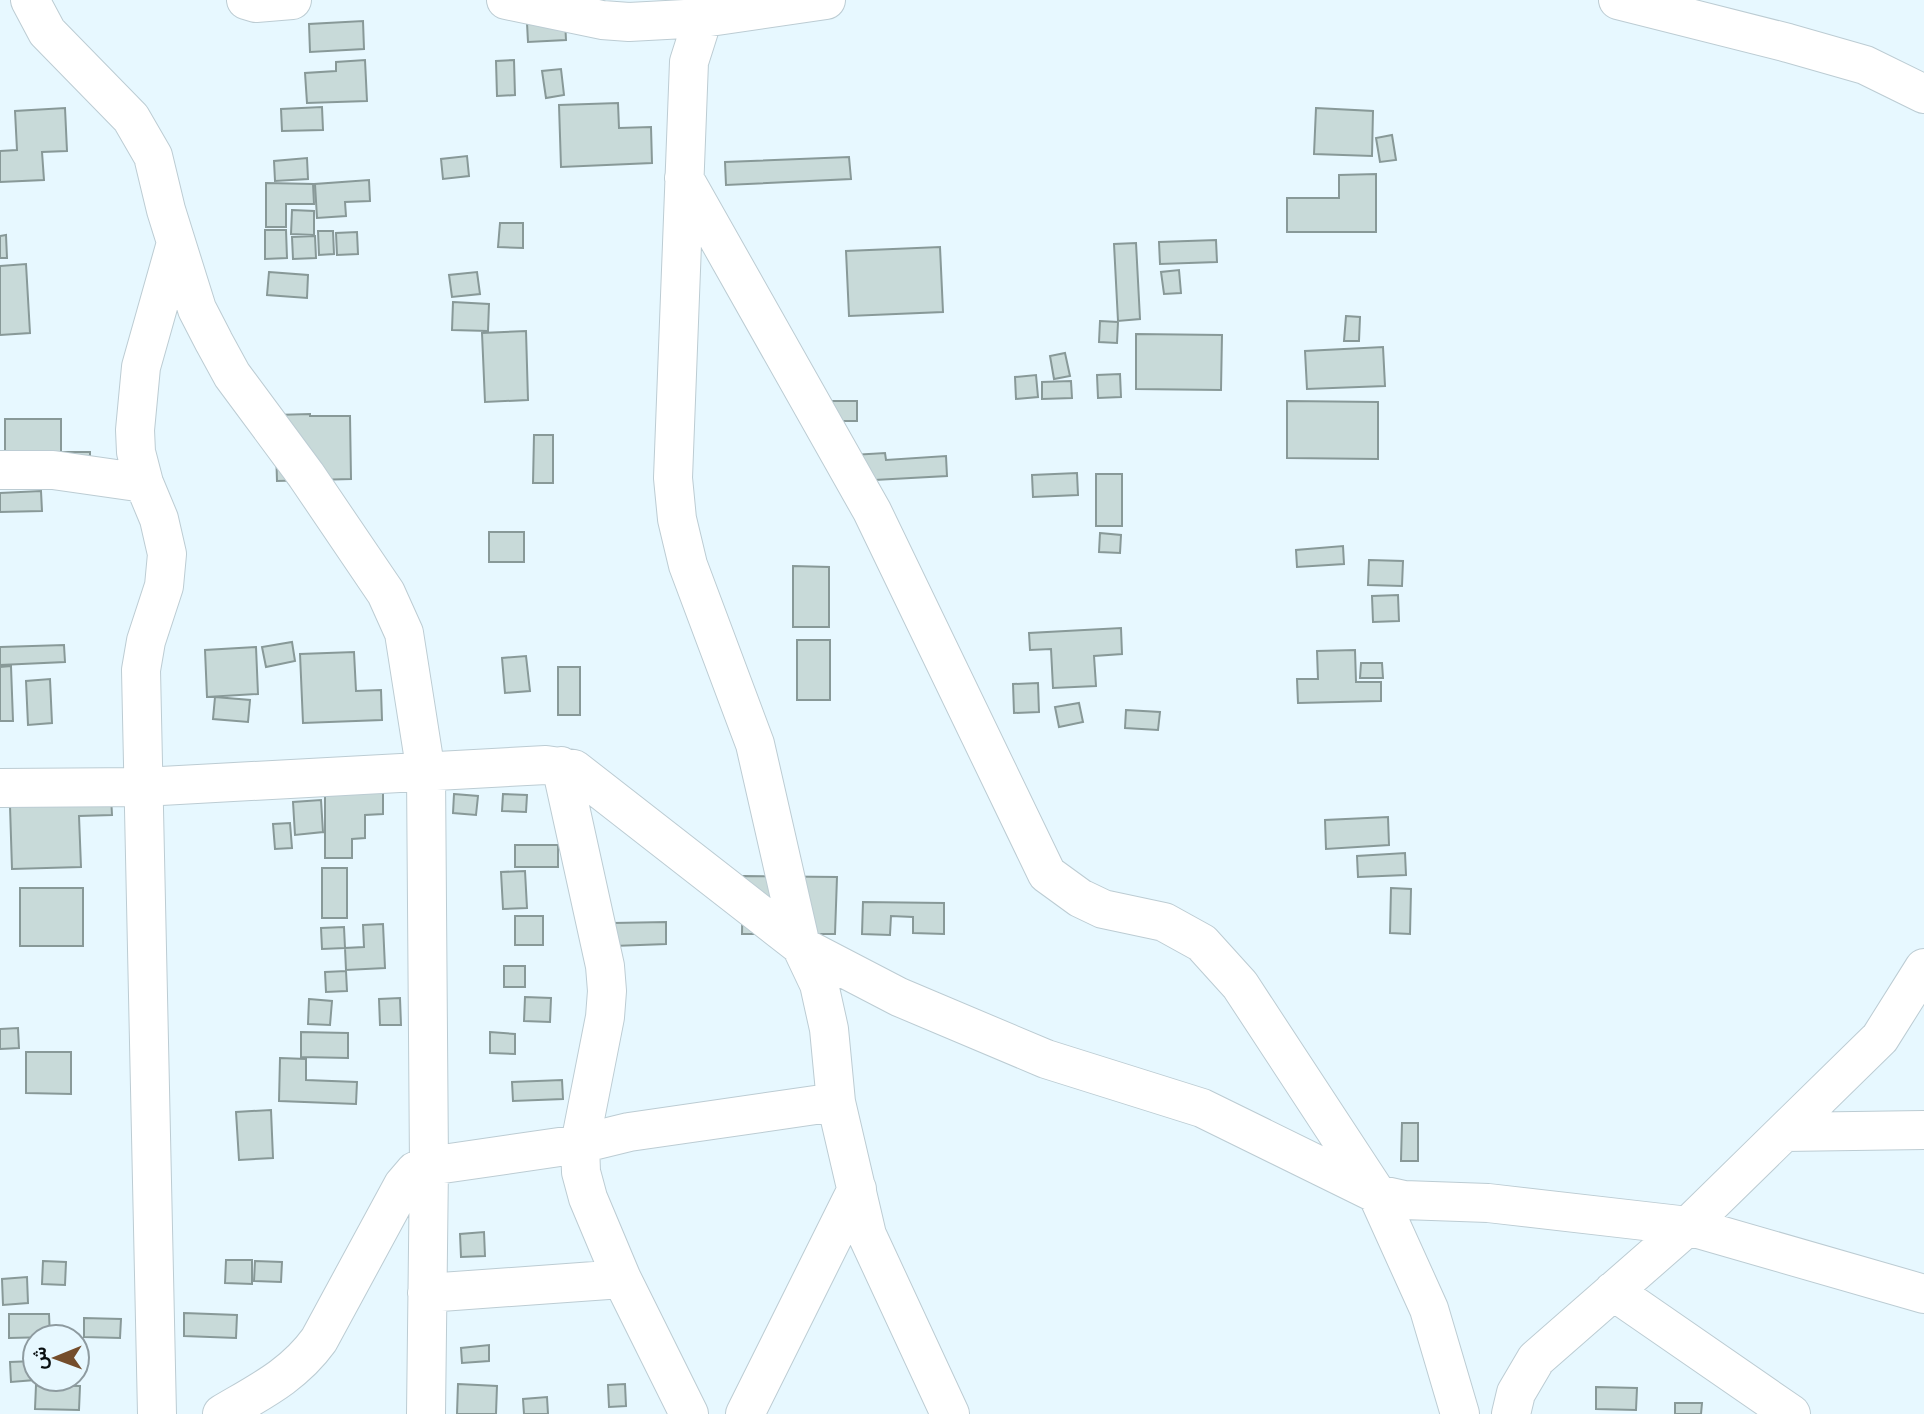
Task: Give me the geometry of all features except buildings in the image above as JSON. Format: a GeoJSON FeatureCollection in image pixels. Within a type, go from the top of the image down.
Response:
{"type":"FeatureCollection","features":[{"type":"Feature","properties":{"kind":"street"},"geometry":{"type":"LineString","coordinates":[[30,0],[47,32],[131,118],[153,156],[197,309],[232,375],[306,475],[386,593],[404,632],[426,773],[429,1166],[426,1414]]}},
{"type":"Feature","properties":{"kind":"street"},"geometry":{"type":"LineString","coordinates":[[246,0],[256,3],[292,0]]}},
{"type":"Feature","properties":{"kind":"street"},"geometry":{"type":"LineString","coordinates":[[506,0],[602,20],[629,22],[708,9],[827,0]]}},
{"type":"Feature","properties":{"kind":"street"},"geometry":{"type":"LineString","coordinates":[[1618,0],[1865,65],[1924,94]]}},
{"type":"Feature","properties":{"kind":"street"},"geometry":{"type":"LineString","coordinates":[[708,9],[689,62],[673,478],[677,519],[688,565],[755,744],[801,946],[819,984],[829,1029],[836,1102],[867,1236],[950,1414]]}},
{"type":"Feature","properties":{"kind":"street"},"geometry":{"type":"LineString","coordinates":[[684,178],[872,511],[1047,874],[1080,898],[1103,909],[1164,922],[1202,943],[1240,985],[1377,1194],[1429,1309],[1460,1414]]}},
{"type":"Feature","properties":{"kind":"street"},"geometry":{"type":"LineString","coordinates":[[157,1414],[141,670],[146,641],[164,586],[167,554],[159,519],[144,482],[136,452],[135,430],[141,367],[176,243]]}},
{"type":"Feature","properties":{"kind":"street"},"geometry":{"type":"LineString","coordinates":[[0,470],[53,470],[144,482]]}},
{"type":"Feature","properties":{"kind":"street"},"geometry":{"type":"LineString","coordinates":[[561,766],[605,966],[607,991],[605,1017],[580,1144],[581,1172],[587,1198],[622,1279],[689,1414]]}},
{"type":"Feature","properties":{"kind":"street"},"geometry":{"type":"LineString","coordinates":[[0,788],[143,787],[561,766],[574,769],[801,946],[899,997],[1046,1059],[1202,1108],[1377,1194],[1413,1201],[1488,1203],[1688,1226],[1924,1294]]}},
{"type":"Feature","properties":{"kind":"street"},"geometry":{"type":"LineString","coordinates":[[1511,1414],[1516,1393],[1536,1359],[1688,1226],[1880,1038],[1924,968]]}},
{"type":"Feature","properties":{"kind":"street"},"geometry":{"type":"LineString","coordinates":[[222,1414],[291,1372],[305,1359],[319,1340],[403,1185],[415,1171],[429,1166],[580,1144],[629,1132],[836,1102]]}},
{"type":"Feature","properties":{"kind":"street"},"geometry":{"type":"LineString","coordinates":[[1784,1132],[1924,1130]]}},
{"type":"Feature","properties":{"kind":"street"},"geometry":{"type":"LineString","coordinates":[[745,1414],[857,1189]]}},
{"type":"Feature","properties":{"kind":"street"},"geometry":{"type":"LineString","coordinates":[[427,1293],[622,1279]]}},
{"type":"Feature","properties":{"kind":"street"},"geometry":{"type":"LineString","coordinates":[[1613,1291],[1791,1414]]}}]}
